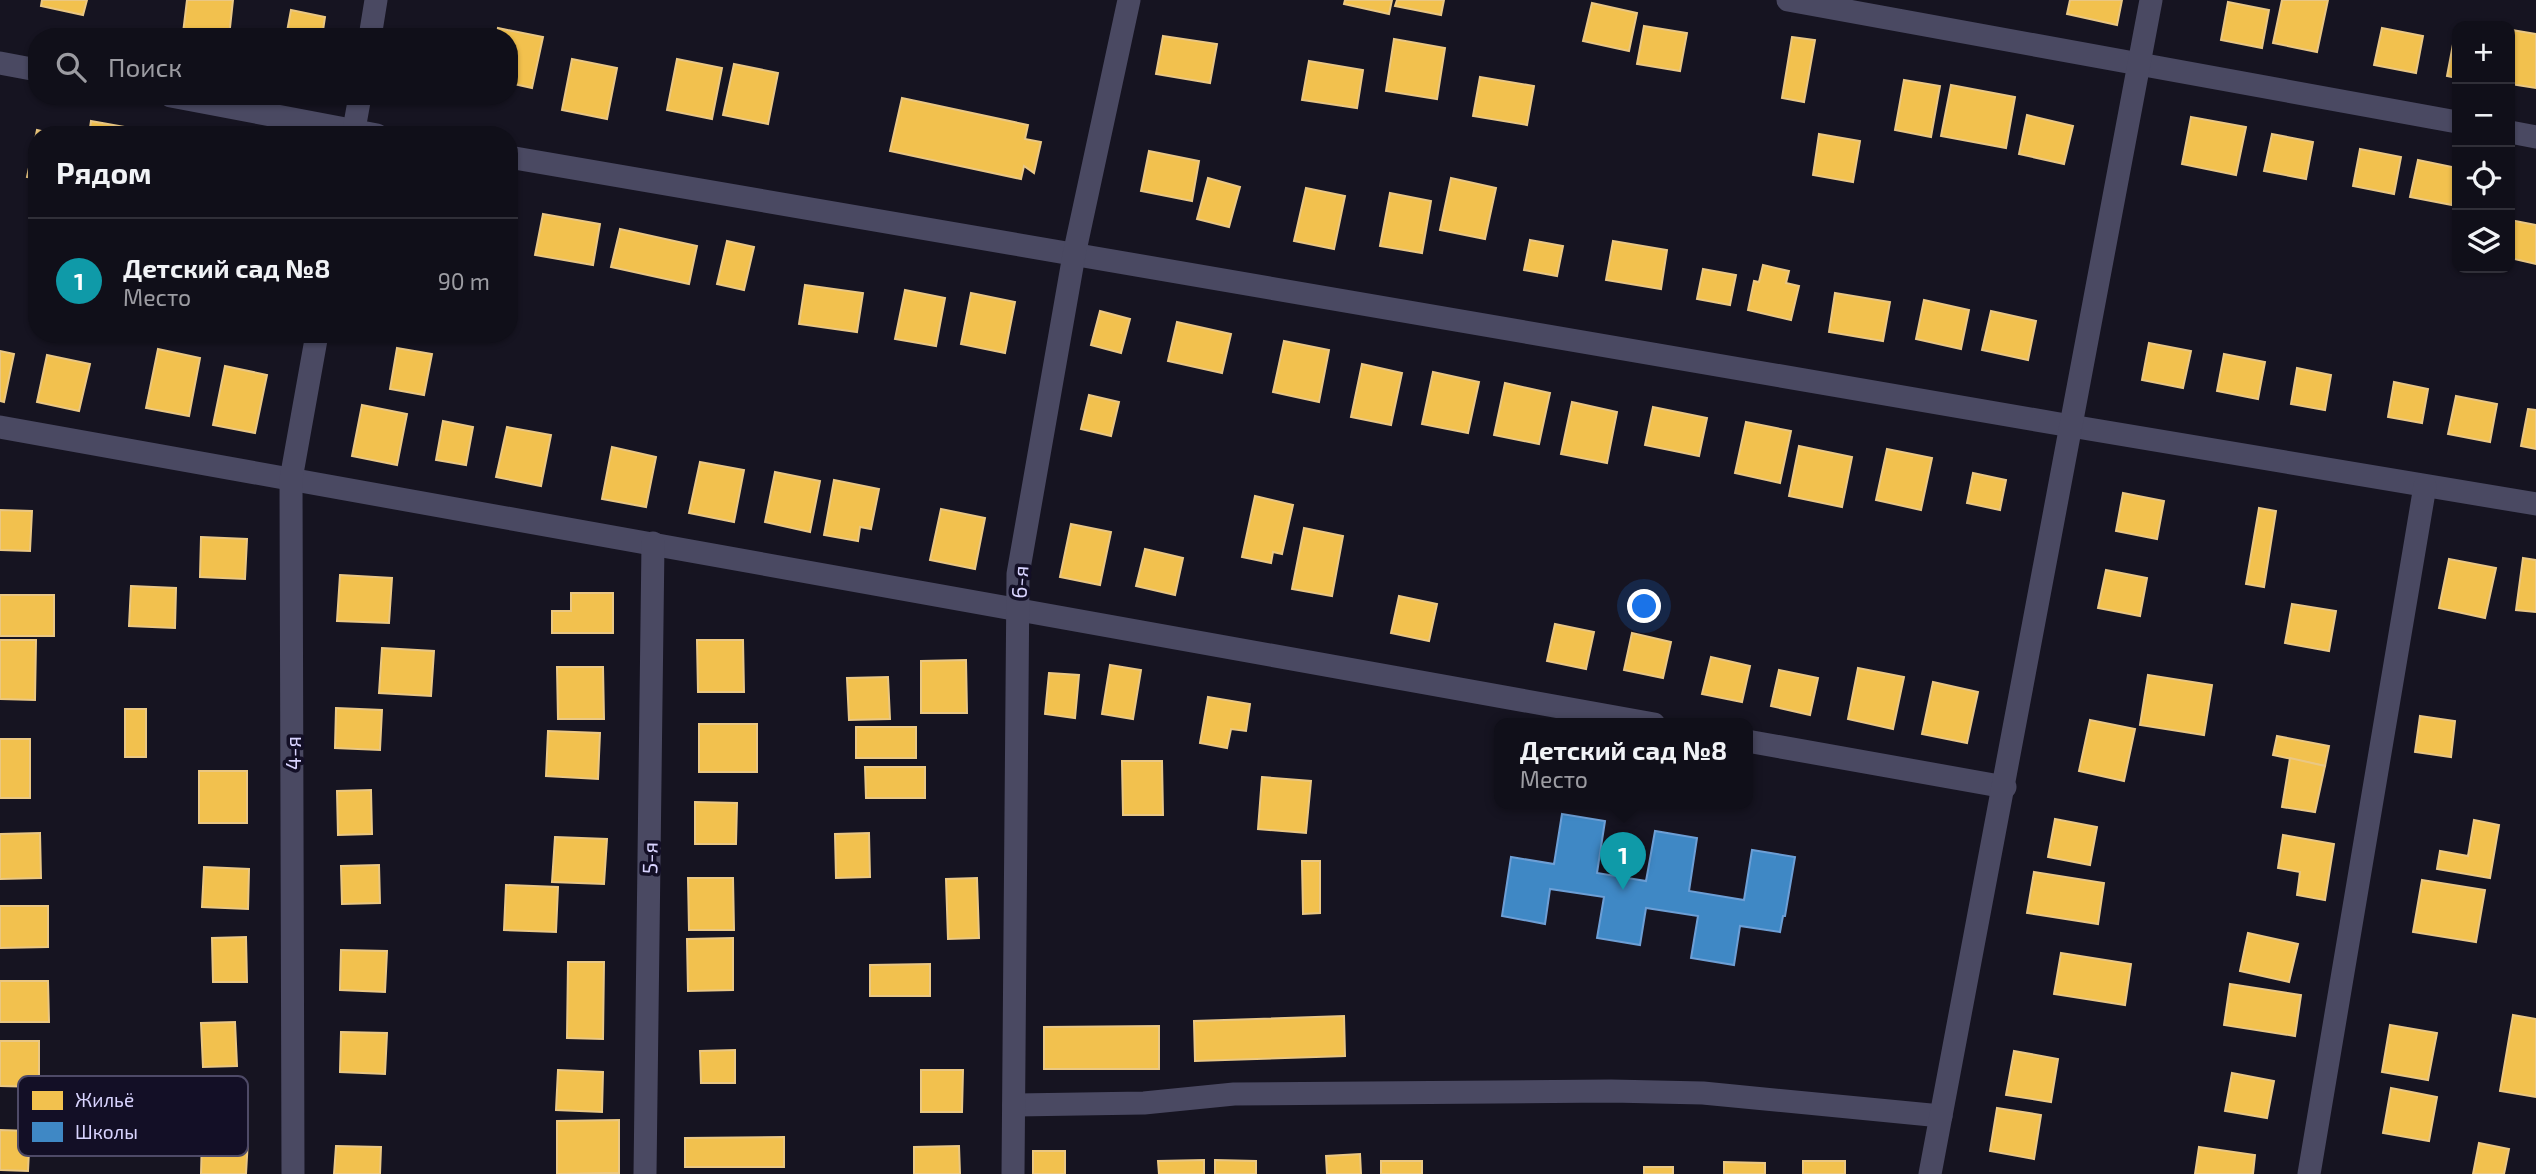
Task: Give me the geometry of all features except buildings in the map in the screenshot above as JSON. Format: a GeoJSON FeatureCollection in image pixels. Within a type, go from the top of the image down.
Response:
{"type":"FeatureCollection","features":[{"type":"Feature","properties":{"kind":"street"},"geometry":{"type":"LineString","coordinates":[[371,28],[376,0]]}},
{"type":"Feature","properties":{"kind":"street","name":"6-я"},"geometry":{"type":"LineString","coordinates":[[1013,1174],[1018,574],[1074,254],[1129,0]]}},
{"type":"Feature","properties":{"kind":"street"},"geometry":{"type":"LineString","coordinates":[[1788,0],[2452,121]]}},
{"type":"Feature","properties":{"kind":"street"},"geometry":{"type":"LineString","coordinates":[[1930,1174],[2005,788],[2151,0]]}},
{"type":"Feature","properties":{"kind":"street"},"geometry":{"type":"LineString","coordinates":[[0,63],[28,68]]}},
{"type":"Feature","properties":{"kind":"street"},"geometry":{"type":"LineString","coordinates":[[215,105],[319,126]]}},
{"type":"Feature","properties":{"kind":"street"},"geometry":{"type":"LineString","coordinates":[[355,126],[359,105]]}},
{"type":"Feature","properties":{"kind":"street"},"geometry":{"type":"LineString","coordinates":[[2515,133],[2536,137]]}},
{"type":"Feature","properties":{"kind":"street"},"geometry":{"type":"LineString","coordinates":[[518,160],[2536,504]]}},
{"type":"Feature","properties":{"kind":"street","name":"4-я"},"geometry":{"type":"LineString","coordinates":[[293,1174],[291,479],[315,343]]}},
{"type":"Feature","properties":{"kind":"street"},"geometry":{"type":"LineString","coordinates":[[0,427],[1621,718]]}},
{"type":"Feature","properties":{"kind":"street"},"geometry":{"type":"LineString","coordinates":[[2309,1174],[2425,486]]}},
{"type":"Feature","properties":{"kind":"street","name":"5-я"},"geometry":{"type":"LineString","coordinates":[[645,1174],[653,543]]}},
{"type":"Feature","properties":{"kind":"street"},"geometry":{"type":"LineString","coordinates":[[1753,742],[2005,788]]}},
{"type":"Feature","properties":{"kind":"street"},"geometry":{"type":"LineString","coordinates":[[1014,1104],[1144,1103],[1234,1094],[1611,1091],[1703,1093],[1941,1116]]}},
{"type":"Feature","properties":{"kind":"place","name":"Детский сад №8"},"geometry":{"type":"Point","coordinates":[1623,890]}}]}
